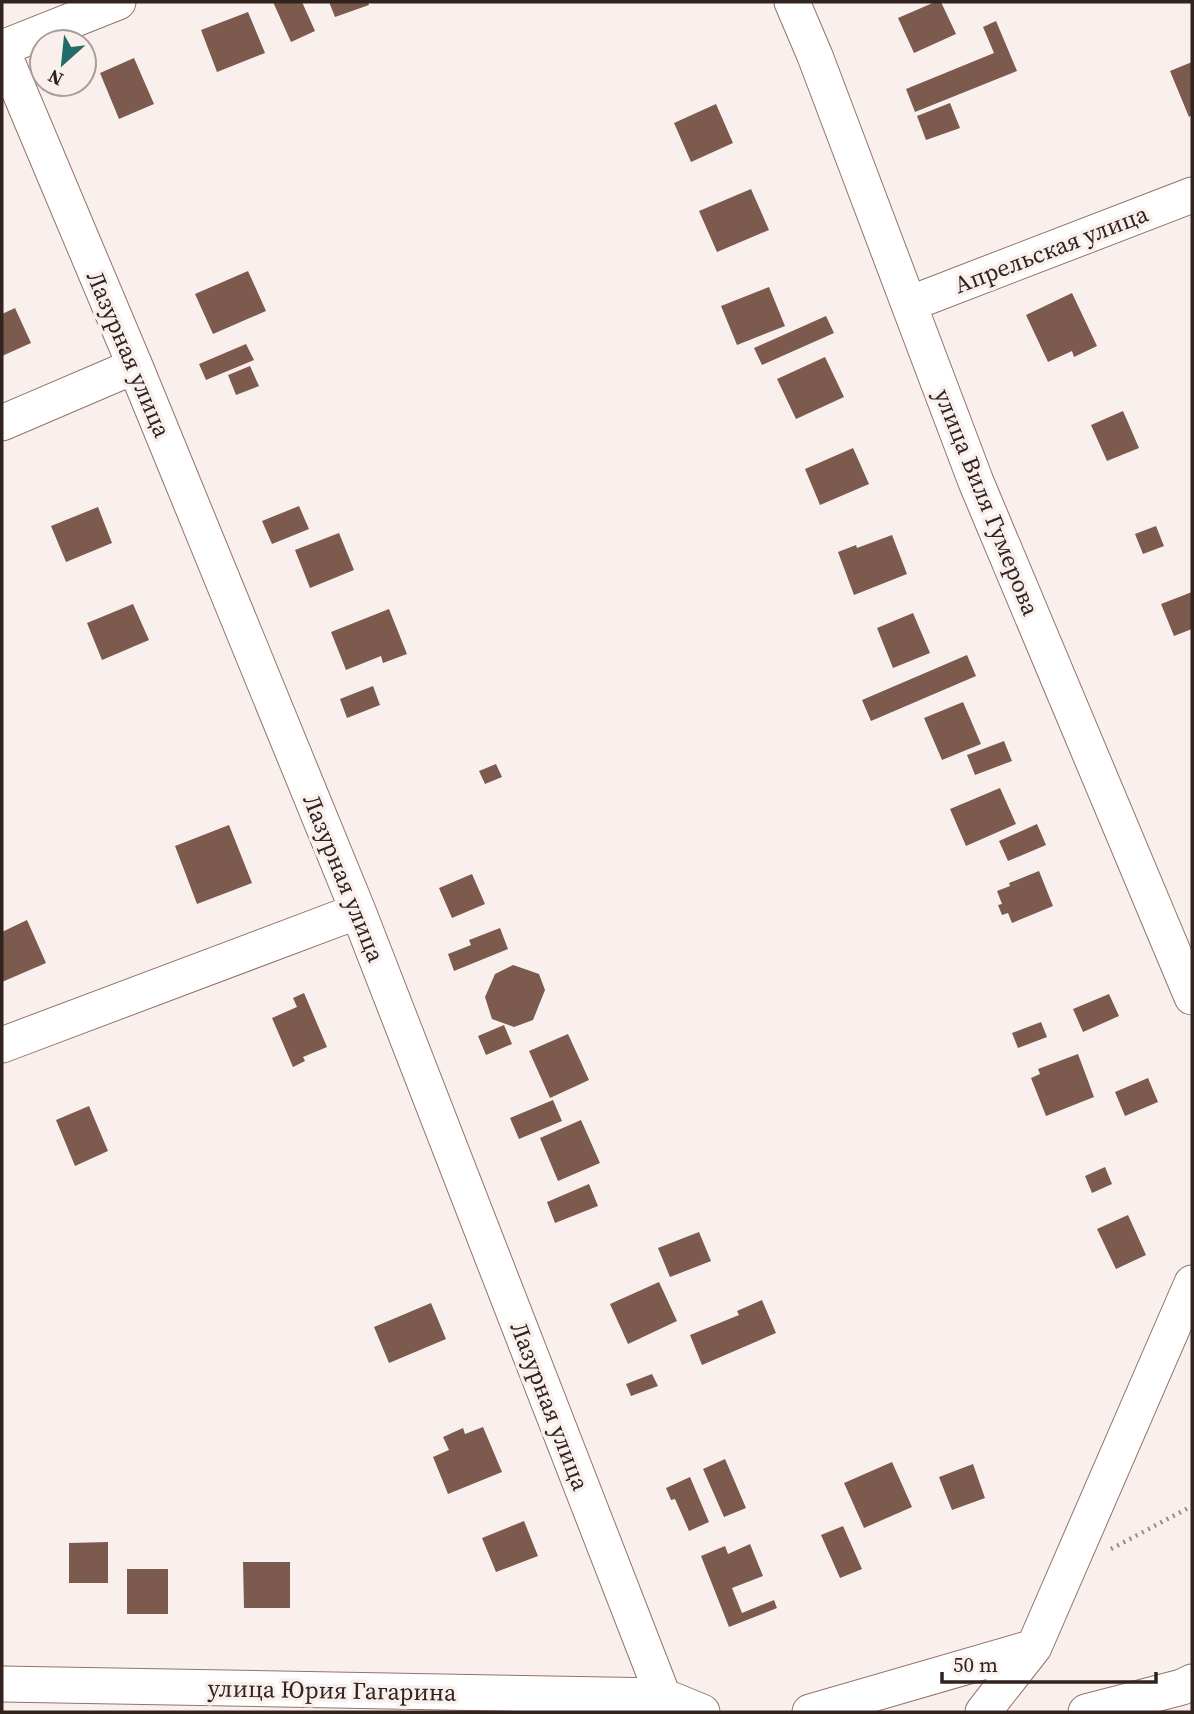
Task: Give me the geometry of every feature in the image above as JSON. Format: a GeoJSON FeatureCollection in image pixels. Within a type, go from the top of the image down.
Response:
{"type":"FeatureCollection","features":[{"type":"Feature","properties":{"kind":"street"},"geometry":{"type":"LineString","coordinates":[[2,49],[118,2]]}},
{"type":"Feature","properties":{"kind":"street","name":"улица Виля Гумерова"},"geometry":{"type":"LineString","coordinates":[[792,2],[815,56],[976,482],[1192,997]]}},
{"type":"Feature","properties":{"kind":"street","name":"Лазурная улица"},"geometry":{"type":"LineString","coordinates":[[2,49],[358,911],[667,1704]]}},
{"type":"Feature","properties":{"kind":"street","name":"Апрельская улица"},"geometry":{"type":"LineString","coordinates":[[909,304],[1192,195]]}},
{"type":"Feature","properties":{"kind":"street"},"geometry":{"type":"LineString","coordinates":[[2,423],[135,366]]}},
{"type":"Feature","properties":{"kind":"street"},"geometry":{"type":"LineString","coordinates":[[2,1045],[358,911]]}},
{"type":"Feature","properties":{"kind":"street"},"geometry":{"type":"LineString","coordinates":[[983,1712],[1034,1647],[1192,1283]]}},
{"type":"Feature","properties":{"kind":"street"},"geometry":{"type":"LineString","coordinates":[[810,1712],[1034,1647]]}},
{"type":"Feature","properties":{"kind":"street","name":"улица Юрия Гагарина"},"geometry":{"type":"LineString","coordinates":[[2,1684],[667,1704]]}},
{"type":"Feature","properties":{"kind":"street"},"geometry":{"type":"LineString","coordinates":[[1086,1712],[1189,1685]]}},
{"type":"Feature","properties":{"kind":"street"},"geometry":{"type":"LineString","coordinates":[[667,1704],[702,1712]]}},
{"type":"Feature","properties":{"kind":"path"},"geometry":{"type":"LineString","coordinates":[[1067,1572],[1192,1506]]}},
{"type":"Feature","properties":{"kind":"building"},"geometry":{"type":"Polygon","coordinates":[[[273,2],[302,2],[315,31],[291,42],[273,2]]]}},
{"type":"Feature","properties":{"kind":"building"},"geometry":{"type":"Polygon","coordinates":[[[329,2],[368,2],[369,5],[335,17],[329,2]]]}},
{"type":"Feature","properties":{"kind":"building"},"geometry":{"type":"Polygon","coordinates":[[[941,2],[956,34],[914,53],[898,18],[941,2]]]}},
{"type":"Feature","properties":{"kind":"building"},"geometry":{"type":"Polygon","coordinates":[[[248,12],[265,53],[217,72],[201,30],[248,12]]]}},
{"type":"Feature","properties":{"kind":"building"},"geometry":{"type":"Polygon","coordinates":[[[996,21],[1017,71],[915,112],[906,89],[994,53],[983,27],[996,21]]]}},
{"type":"Feature","properties":{"kind":"building"},"geometry":{"type":"Polygon","coordinates":[[[134,58],[154,104],[119,119],[100,73],[134,58]]]}},
{"type":"Feature","properties":{"kind":"building"},"geometry":{"type":"Polygon","coordinates":[[[1192,62],[1192,115],[1189,117],[1170,71],[1192,62]]]}},
{"type":"Feature","properties":{"kind":"building"},"geometry":{"type":"Polygon","coordinates":[[[950,103],[960,128],[926,140],[917,116],[950,103]]]}},
{"type":"Feature","properties":{"kind":"building"},"geometry":{"type":"Polygon","coordinates":[[[716,104],[733,143],[691,162],[674,123],[716,104]]]}},
{"type":"Feature","properties":{"kind":"building"},"geometry":{"type":"Polygon","coordinates":[[[751,189],[769,230],[717,252],[699,211],[751,189]]]}},
{"type":"Feature","properties":{"kind":"building"},"geometry":{"type":"Polygon","coordinates":[[[248,271],[266,311],[213,334],[195,294],[248,271]]]}},
{"type":"Feature","properties":{"kind":"building"},"geometry":{"type":"Polygon","coordinates":[[[769,287],[785,326],[737,345],[721,306],[769,287]]]}},
{"type":"Feature","properties":{"kind":"building"},"geometry":{"type":"Polygon","coordinates":[[[1072,293],[1097,346],[1074,357],[1072,351],[1048,362],[1026,315],[1072,293]]]}},
{"type":"Feature","properties":{"kind":"building"},"geometry":{"type":"Polygon","coordinates":[[[15,308],[31,343],[2,356],[2,314],[15,308]]]}},
{"type":"Feature","properties":{"kind":"building"},"geometry":{"type":"Polygon","coordinates":[[[826,316],[834,333],[762,365],[754,348],[826,316]]]}},
{"type":"Feature","properties":{"kind":"building"},"geometry":{"type":"Polygon","coordinates":[[[246,344],[254,360],[206,380],[199,364],[246,344]]]}},
{"type":"Feature","properties":{"kind":"building"},"geometry":{"type":"Polygon","coordinates":[[[825,357],[844,397],[796,419],[777,379],[825,357]]]}},
{"type":"Feature","properties":{"kind":"building"},"geometry":{"type":"Polygon","coordinates":[[[250,366],[259,386],[236,395],[228,375],[250,366]]]}},
{"type":"Feature","properties":{"kind":"building"},"geometry":{"type":"Polygon","coordinates":[[[1123,411],[1139,448],[1107,461],[1091,425],[1123,411]]]}},
{"type":"Feature","properties":{"kind":"building"},"geometry":{"type":"Polygon","coordinates":[[[853,448],[869,484],[820,505],[805,469],[853,448]]]}},
{"type":"Feature","properties":{"kind":"building"},"geometry":{"type":"Polygon","coordinates":[[[299,506],[309,529],[272,544],[262,521],[299,506]]]}},
{"type":"Feature","properties":{"kind":"building"},"geometry":{"type":"Polygon","coordinates":[[[98,507],[112,543],[66,562],[51,526],[98,507]]]}},
{"type":"Feature","properties":{"kind":"building"},"geometry":{"type":"Polygon","coordinates":[[[1156,526],[1164,546],[1143,554],[1135,534],[1156,526]]]}},
{"type":"Feature","properties":{"kind":"building"},"geometry":{"type":"Polygon","coordinates":[[[339,533],[354,570],[310,588],[295,550],[339,533]]]}},
{"type":"Feature","properties":{"kind":"building"},"geometry":{"type":"Polygon","coordinates":[[[892,535],[907,574],[854,595],[838,552],[892,535]]]}},
{"type":"Feature","properties":{"kind":"building"},"geometry":{"type":"Polygon","coordinates":[[[1192,592],[1192,629],[1174,636],[1161,604],[1192,592]]]}},
{"type":"Feature","properties":{"kind":"building"},"geometry":{"type":"Polygon","coordinates":[[[133,604],[149,640],[102,660],[87,623],[133,604]]]}},
{"type":"Feature","properties":{"kind":"building"},"geometry":{"type":"Polygon","coordinates":[[[389,609],[407,654],[383,663],[381,656],[346,670],[331,632],[389,609]]]}},
{"type":"Feature","properties":{"kind":"building"},"geometry":{"type":"Polygon","coordinates":[[[913,613],[930,653],[893,668],[877,628],[913,613]]]}},
{"type":"Feature","properties":{"kind":"building"},"geometry":{"type":"Polygon","coordinates":[[[967,655],[976,676],[871,721],[862,700],[967,655]]]}},
{"type":"Feature","properties":{"kind":"building"},"geometry":{"type":"Polygon","coordinates":[[[373,686],[380,705],[347,718],[340,699],[373,686]]]}},
{"type":"Feature","properties":{"kind":"building"},"geometry":{"type":"Polygon","coordinates":[[[963,702],[981,744],[942,760],[924,718],[963,702]]]}},
{"type":"Feature","properties":{"kind":"building"},"geometry":{"type":"Polygon","coordinates":[[[1004,741],[1012,761],[975,775],[967,755],[1004,741]]]}},
{"type":"Feature","properties":{"kind":"building"},"geometry":{"type":"Polygon","coordinates":[[[496,764],[502,777],[485,784],[479,771],[496,764]]]}},
{"type":"Feature","properties":{"kind":"building"},"geometry":{"type":"Polygon","coordinates":[[[1000,788],[1016,824],[966,846],[950,809],[1000,788]]]}},
{"type":"Feature","properties":{"kind":"building"},"geometry":{"type":"Polygon","coordinates":[[[1037,824],[1046,845],[1008,861],[999,841],[1037,824]]]}},
{"type":"Feature","properties":{"kind":"building"},"geometry":{"type":"Polygon","coordinates":[[[229,825],[252,883],[197,904],[175,846],[229,825]]]}},
{"type":"Feature","properties":{"kind":"building"},"geometry":{"type":"Polygon","coordinates":[[[1039,871],[1053,906],[1012,923],[1008,913],[1002,915],[998,905],[1002,904],[997,891],[1039,871]]]}},
{"type":"Feature","properties":{"kind":"building"},"geometry":{"type":"Polygon","coordinates":[[[472,874],[485,904],[452,918],[439,888],[472,874]]]}},
{"type":"Feature","properties":{"kind":"building"},"geometry":{"type":"Polygon","coordinates":[[[27,920],[46,963],[2,982],[2,932],[27,920]]]}},
{"type":"Feature","properties":{"kind":"building"},"geometry":{"type":"Polygon","coordinates":[[[500,928],[508,949],[454,971],[448,954],[471,945],[469,940],[500,928]]]}},
{"type":"Feature","properties":{"kind":"building"},"geometry":{"type":"Polygon","coordinates":[[[513,965],[539,974],[545,990],[533,1020],[514,1027],[492,1019],[485,997],[495,974],[513,965]]]}},
{"type":"Feature","properties":{"kind":"building"},"geometry":{"type":"Polygon","coordinates":[[[304,993],[327,1047],[303,1057],[305,1061],[293,1067],[272,1018],[297,1007],[293,998],[304,993]]]}},
{"type":"Feature","properties":{"kind":"building"},"geometry":{"type":"Polygon","coordinates":[[[1109,994],[1119,1016],[1083,1032],[1073,1009],[1109,994]]]}},
{"type":"Feature","properties":{"kind":"building"},"geometry":{"type":"Polygon","coordinates":[[[1041,1022],[1047,1037],[1018,1048],[1012,1033],[1041,1022]]]}},
{"type":"Feature","properties":{"kind":"building"},"geometry":{"type":"Polygon","coordinates":[[[504,1025],[512,1044],[486,1055],[478,1036],[504,1025]]]}},
{"type":"Feature","properties":{"kind":"building"},"geometry":{"type":"Polygon","coordinates":[[[568,1034],[589,1080],[550,1098],[529,1051],[568,1034]]]}},
{"type":"Feature","properties":{"kind":"building"},"geometry":{"type":"Polygon","coordinates":[[[1078,1054],[1094,1097],[1046,1116],[1031,1078],[1040,1074],[1038,1069],[1078,1054]]]}},
{"type":"Feature","properties":{"kind":"building"},"geometry":{"type":"Polygon","coordinates":[[[1148,1078],[1158,1102],[1125,1116],[1115,1092],[1148,1078]]]}},
{"type":"Feature","properties":{"kind":"building"},"geometry":{"type":"Polygon","coordinates":[[[553,1100],[562,1121],[519,1139],[510,1118],[553,1100]]]}},
{"type":"Feature","properties":{"kind":"building"},"geometry":{"type":"Polygon","coordinates":[[[89,1106],[108,1151],[75,1166],[56,1120],[89,1106]]]}},
{"type":"Feature","properties":{"kind":"building"},"geometry":{"type":"Polygon","coordinates":[[[581,1120],[600,1163],[558,1181],[540,1138],[581,1120]]]}},
{"type":"Feature","properties":{"kind":"building"},"geometry":{"type":"Polygon","coordinates":[[[1105,1167],[1112,1184],[1092,1193],[1085,1176],[1105,1167]]]}},
{"type":"Feature","properties":{"kind":"building"},"geometry":{"type":"Polygon","coordinates":[[[589,1184],[598,1206],[555,1223],[547,1202],[589,1184]]]}},
{"type":"Feature","properties":{"kind":"building"},"geometry":{"type":"Polygon","coordinates":[[[1128,1215],[1146,1255],[1116,1269],[1097,1229],[1128,1215]]]}},
{"type":"Feature","properties":{"kind":"building"},"geometry":{"type":"Polygon","coordinates":[[[699,1232],[711,1261],[670,1277],[658,1248],[699,1232]]]}},
{"type":"Feature","properties":{"kind":"building"},"geometry":{"type":"Polygon","coordinates":[[[659,1282],[677,1321],[628,1344],[610,1304],[659,1282]]]}},
{"type":"Feature","properties":{"kind":"building"},"geometry":{"type":"Polygon","coordinates":[[[762,1300],[776,1333],[702,1365],[690,1335],[739,1315],[737,1311],[762,1300]]]}},
{"type":"Feature","properties":{"kind":"building"},"geometry":{"type":"Polygon","coordinates":[[[431,1303],[446,1339],[389,1363],[374,1327],[431,1303]]]}},
{"type":"Feature","properties":{"kind":"building"},"geometry":{"type":"Polygon","coordinates":[[[652,1374],[658,1386],[631,1396],[626,1384],[652,1374]]]}},
{"type":"Feature","properties":{"kind":"building"},"geometry":{"type":"Polygon","coordinates":[[[483,1427],[502,1472],[448,1494],[433,1457],[449,1450],[443,1437],[463,1428],[465,1434],[483,1427]]]}},
{"type":"Feature","properties":{"kind":"building"},"geometry":{"type":"Polygon","coordinates":[[[725,1459],[746,1508],[724,1517],[703,1469],[725,1459]]]}},
{"type":"Feature","properties":{"kind":"building"},"geometry":{"type":"Polygon","coordinates":[[[892,1462],[912,1507],[864,1528],[844,1483],[892,1462]]]}},
{"type":"Feature","properties":{"kind":"building"},"geometry":{"type":"Polygon","coordinates":[[[973,1464],[985,1498],[952,1510],[939,1477],[973,1464]]]}},
{"type":"Feature","properties":{"kind":"building"},"geometry":{"type":"Polygon","coordinates":[[[690,1477],[709,1522],[689,1531],[675,1499],[671,1500],[666,1488],[690,1477]]]}},
{"type":"Feature","properties":{"kind":"building"},"geometry":{"type":"Polygon","coordinates":[[[524,1521],[538,1556],[496,1572],[482,1538],[524,1521]]]}},
{"type":"Feature","properties":{"kind":"building"},"geometry":{"type":"Polygon","coordinates":[[[843,1526],[862,1569],[840,1578],[821,1535],[843,1526]]]}},
{"type":"Feature","properties":{"kind":"building"},"geometry":{"type":"Polygon","coordinates":[[[108,1542],[108,1583],[69,1583],[69,1543],[108,1542]]]}},
{"type":"Feature","properties":{"kind":"building"},"geometry":{"type":"Polygon","coordinates":[[[750,1544],[763,1576],[732,1588],[742,1613],[774,1600],[777,1608],[729,1627],[701,1556],[725,1546],[728,1554],[750,1544]]]}},
{"type":"Feature","properties":{"kind":"building"},"geometry":{"type":"Polygon","coordinates":[[[243,1562],[290,1562],[290,1608],[244,1608],[243,1562]]]}},
{"type":"Feature","properties":{"kind":"building"},"geometry":{"type":"Polygon","coordinates":[[[127,1569],[168,1569],[168,1614],[127,1614],[127,1569]]]}}]}
